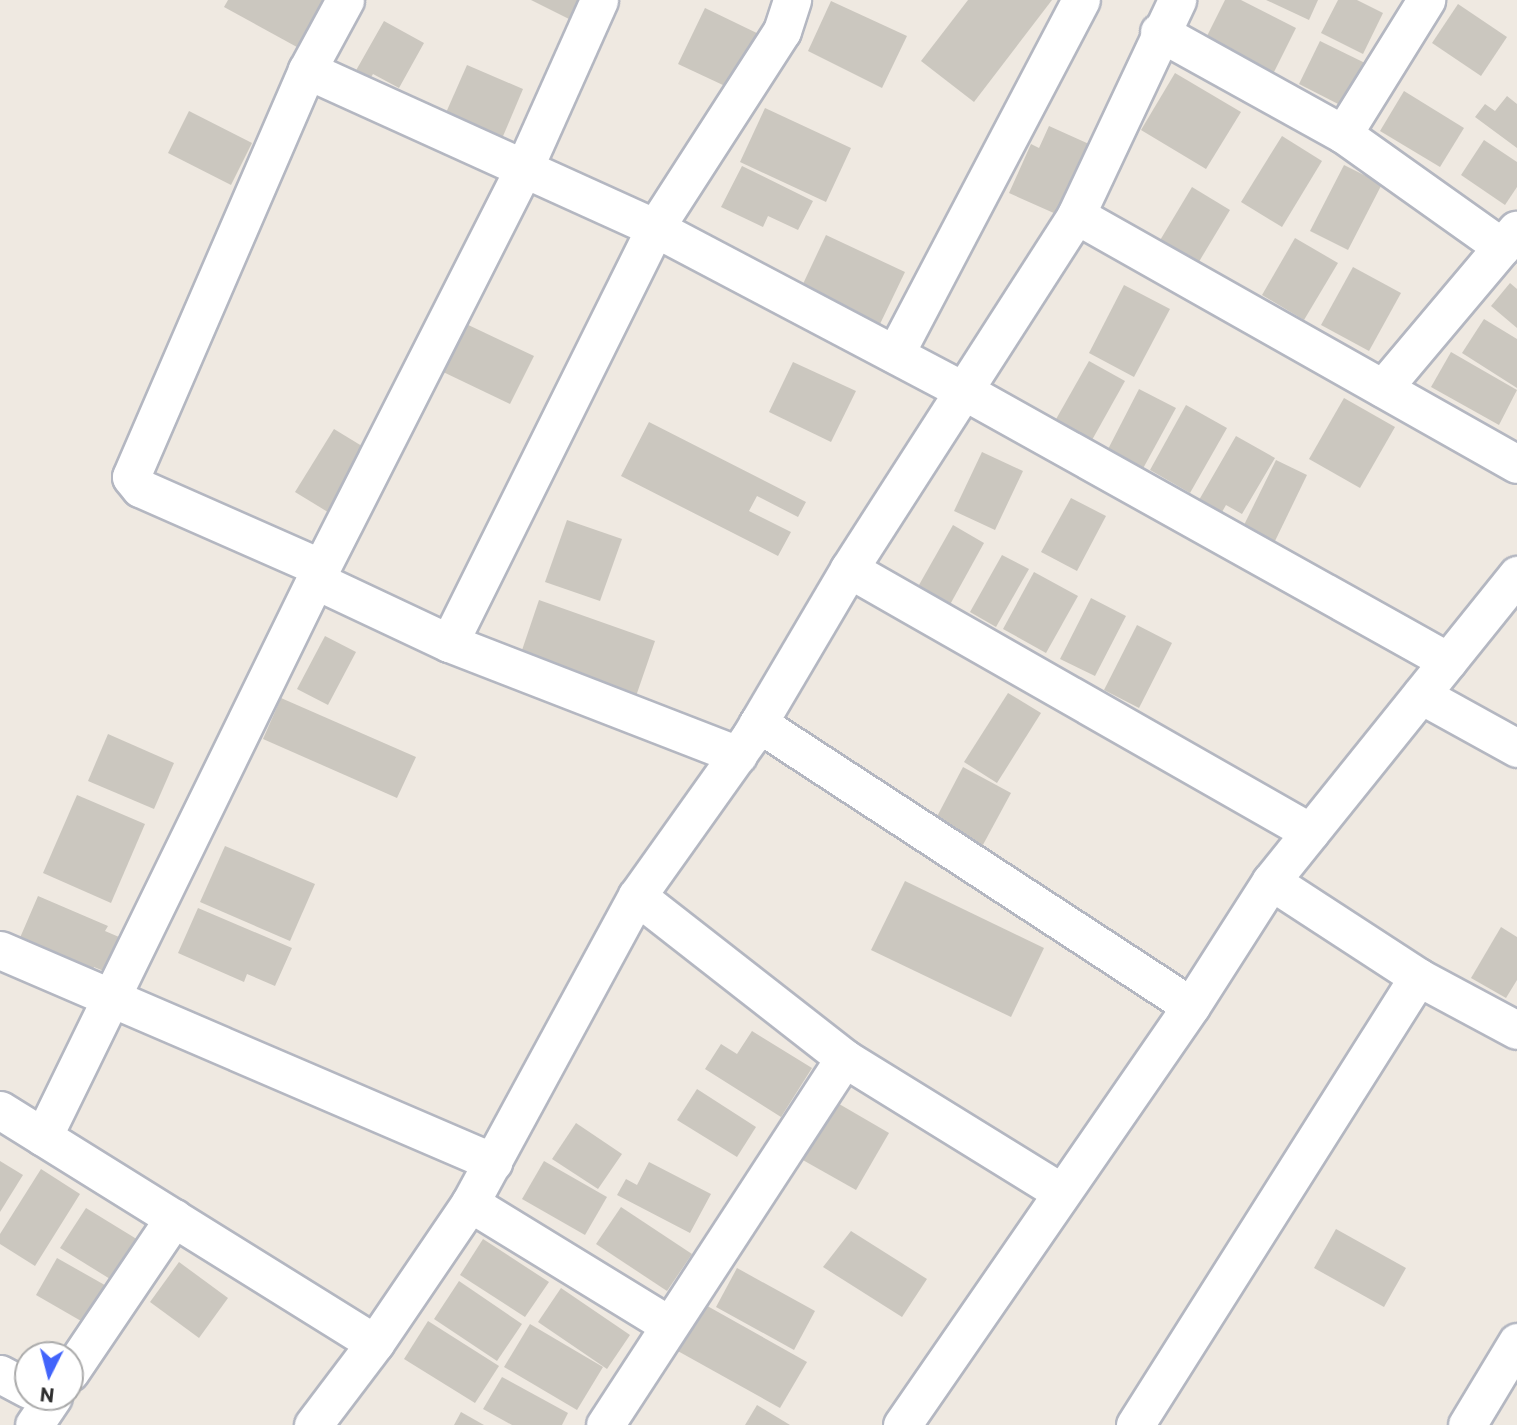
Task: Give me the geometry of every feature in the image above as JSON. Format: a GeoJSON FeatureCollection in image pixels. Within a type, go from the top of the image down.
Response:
{"type":"FeatureCollection","features":[{"type":"Feature","properties":{"kind":"street"},"geometry":{"type":"LineString","coordinates":[[345,0],[307,70],[131,477],[140,488],[318,574],[449,642],[738,755]]}},
{"type":"Feature","properties":{"kind":"street"},"geometry":{"type":"LineString","coordinates":[[43,1137],[318,574],[524,168],[600,0]]}},
{"type":"Feature","properties":{"kind":"street"},"geometry":{"type":"LineString","coordinates":[[449,642],[655,228],[782,31],[792,0]]}},
{"type":"Feature","properties":{"kind":"street"},"geometry":{"type":"LineString","coordinates":[[895,354],[1081,0]]}},
{"type":"Feature","properties":{"kind":"street"},"geometry":{"type":"LineString","coordinates":[[313,1425],[374,1343],[470,1203],[637,896],[738,755],[849,569],[966,392],[1076,215],[1159,32],[1177,0]]}},
{"type":"Feature","properties":{"kind":"street"},"geometry":{"type":"LineString","coordinates":[[1343,134],[1426,0]]}},
{"type":"Feature","properties":{"kind":"street"},"geometry":{"type":"LineString","coordinates":[[1159,32],[1343,134],[1509,238],[1383,388]]}},
{"type":"Feature","properties":{"kind":"street"},"geometry":{"type":"LineString","coordinates":[[307,70],[655,228],[966,392],[1448,661]]}},
{"type":"Feature","properties":{"kind":"street"},"geometry":{"type":"LineString","coordinates":[[1076,215],[1517,464]]}},
{"type":"Feature","properties":{"kind":"street"},"geometry":{"type":"LineString","coordinates":[[849,569],[1310,832]]}},
{"type":"Feature","properties":{"kind":"street"},"geometry":{"type":"LineString","coordinates":[[902,1425],[1059,1191],[1191,1006],[1271,881],[1517,575]]}},
{"type":"Feature","properties":{"kind":"street"},"geometry":{"type":"LineString","coordinates":[[1421,695],[1517,748]]}},
{"type":"Feature","properties":{"kind":"street"},"geometry":{"type":"LineString","coordinates":[[758,723],[1191,1006]]}},
{"type":"Feature","properties":{"kind":"street"},"geometry":{"type":"LineString","coordinates":[[1271,881],[1418,977],[1517,1030]]}},
{"type":"Feature","properties":{"kind":"street"},"geometry":{"type":"LineString","coordinates":[[637,896],[844,1058],[1059,1191]]}},
{"type":"Feature","properties":{"kind":"street"},"geometry":{"type":"LineString","coordinates":[[0,950],[493,1162]]}},
{"type":"Feature","properties":{"kind":"street"},"geometry":{"type":"LineString","coordinates":[[1135,1425],[1418,977]]}},
{"type":"Feature","properties":{"kind":"street"},"geometry":{"type":"LineString","coordinates":[[605,1425],[844,1058]]}},
{"type":"Feature","properties":{"kind":"street"},"geometry":{"type":"LineString","coordinates":[[0,1110],[374,1343]]}},
{"type":"Feature","properties":{"kind":"street"},"geometry":{"type":"LineString","coordinates":[[470,1203],[670,1325]]}},
{"type":"Feature","properties":{"kind":"street"},"geometry":{"type":"LineString","coordinates":[[84,1351],[174,1218]]}},
{"type":"Feature","properties":{"kind":"street"},"geometry":{"type":"LineString","coordinates":[[1467,1425],[1517,1342]]}},
{"type":"Feature","properties":{"kind":"building"},"geometry":{"type":"Polygon","coordinates":[[[228,0],[335,0],[306,52],[224,7],[228,0]]]}},
{"type":"Feature","properties":{"kind":"building"},"geometry":{"type":"Polygon","coordinates":[[[531,0],[591,0],[579,24],[531,0]]]}},
{"type":"Feature","properties":{"kind":"building"},"geometry":{"type":"Polygon","coordinates":[[[968,0],[1052,0],[974,102],[921,61],[968,0]]]}},
{"type":"Feature","properties":{"kind":"building"},"geometry":{"type":"Polygon","coordinates":[[[1225,0],[1241,0],[1296,28],[1273,74],[1205,40],[1225,0]]]}},
{"type":"Feature","properties":{"kind":"building"},"geometry":{"type":"Polygon","coordinates":[[[1266,0],[1318,0],[1309,20],[1266,0]]]}},
{"type":"Feature","properties":{"kind":"building"},"geometry":{"type":"Polygon","coordinates":[[[1338,0],[1357,0],[1383,13],[1363,54],[1321,33],[1338,0]]]}},
{"type":"Feature","properties":{"kind":"building"},"geometry":{"type":"Polygon","coordinates":[[[831,1],[907,36],[882,88],[808,51],[831,1]]]}},
{"type":"Feature","properties":{"kind":"building"},"geometry":{"type":"Polygon","coordinates":[[[1458,4],[1507,37],[1481,76],[1432,43],[1458,4]]]}},
{"type":"Feature","properties":{"kind":"building"},"geometry":{"type":"Polygon","coordinates":[[[705,8],[767,38],[740,93],[678,64],[705,8]]]}},
{"type":"Feature","properties":{"kind":"building"},"geometry":{"type":"Polygon","coordinates":[[[384,21],[424,43],[399,88],[373,74],[368,82],[354,74],[384,21]]]}},
{"type":"Feature","properties":{"kind":"building"},"geometry":{"type":"Polygon","coordinates":[[[1320,41],[1365,63],[1344,107],[1299,84],[1320,41]]]}},
{"type":"Feature","properties":{"kind":"building"},"geometry":{"type":"Polygon","coordinates":[[[467,65],[523,89],[498,148],[441,124],[467,65]]]}},
{"type":"Feature","properties":{"kind":"building"},"geometry":{"type":"Polygon","coordinates":[[[1175,73],[1241,112],[1206,169],[1141,130],[1175,73]]]}},
{"type":"Feature","properties":{"kind":"building"},"geometry":{"type":"Polygon","coordinates":[[[1404,91],[1464,128],[1440,167],[1380,131],[1404,91]]]}},
{"type":"Feature","properties":{"kind":"building"},"geometry":{"type":"Polygon","coordinates":[[[1507,96],[1517,104],[1517,148],[1475,117],[1485,104],[1495,111],[1507,96]]]}},
{"type":"Feature","properties":{"kind":"building"},"geometry":{"type":"Polygon","coordinates":[[[765,108],[851,148],[826,202],[740,162],[765,108]]]}},
{"type":"Feature","properties":{"kind":"building"},"geometry":{"type":"Polygon","coordinates":[[[189,111],[252,143],[231,185],[168,153],[189,111]]]}},
{"type":"Feature","properties":{"kind":"building"},"geometry":{"type":"Polygon","coordinates":[[[1049,126],[1089,144],[1056,214],[1009,193],[1031,144],[1039,148],[1049,126]]]}},
{"type":"Feature","properties":{"kind":"building"},"geometry":{"type":"Polygon","coordinates":[[[1282,136],[1322,161],[1282,227],[1241,202],[1282,136]]]}},
{"type":"Feature","properties":{"kind":"building"},"geometry":{"type":"Polygon","coordinates":[[[1484,140],[1517,162],[1517,187],[1505,205],[1461,175],[1484,140]]]}},
{"type":"Feature","properties":{"kind":"building"},"geometry":{"type":"Polygon","coordinates":[[[1344,165],[1382,184],[1348,250],[1310,231],[1344,165]]]}},
{"type":"Feature","properties":{"kind":"building"},"geometry":{"type":"Polygon","coordinates":[[[742,166],[813,201],[798,230],[768,216],[763,227],[721,207],[742,166]]]}},
{"type":"Feature","properties":{"kind":"building"},"geometry":{"type":"Polygon","coordinates":[[[1192,187],[1230,210],[1194,270],[1156,247],[1192,187]]]}},
{"type":"Feature","properties":{"kind":"building"},"geometry":{"type":"Polygon","coordinates":[[[826,235],[905,272],[880,324],[802,286],[826,235]]]}},
{"type":"Feature","properties":{"kind":"building"},"geometry":{"type":"Polygon","coordinates":[[[1295,238],[1338,263],[1304,320],[1262,295],[1295,238]]]}},
{"type":"Feature","properties":{"kind":"building"},"geometry":{"type":"Polygon","coordinates":[[[1353,267],[1401,293],[1369,351],[1321,325],[1353,267]]]}},
{"type":"Feature","properties":{"kind":"building"},"geometry":{"type":"Polygon","coordinates":[[[1510,283],[1517,289],[1517,328],[1491,306],[1510,283]]]}},
{"type":"Feature","properties":{"kind":"building"},"geometry":{"type":"Polygon","coordinates":[[[1124,285],[1170,309],[1134,377],[1089,353],[1124,285]]]}},
{"type":"Feature","properties":{"kind":"building"},"geometry":{"type":"Polygon","coordinates":[[[1484,319],[1517,339],[1517,388],[1462,353],[1484,319]]]}},
{"type":"Feature","properties":{"kind":"building"},"geometry":{"type":"Polygon","coordinates":[[[462,322],[534,356],[510,404],[439,370],[462,322]]]}},
{"type":"Feature","properties":{"kind":"building"},"geometry":{"type":"Polygon","coordinates":[[[1451,352],[1517,390],[1499,425],[1431,387],[1451,352]]]}},
{"type":"Feature","properties":{"kind":"building"},"geometry":{"type":"Polygon","coordinates":[[[1089,361],[1125,381],[1087,449],[1051,428],[1089,361]]]}},
{"type":"Feature","properties":{"kind":"building"},"geometry":{"type":"Polygon","coordinates":[[[793,362],[856,391],[831,442],[769,412],[793,362]]]}},
{"type":"Feature","properties":{"kind":"building"},"geometry":{"type":"Polygon","coordinates":[[[1139,389],[1176,408],[1140,474],[1105,455],[1139,389]]]}},
{"type":"Feature","properties":{"kind":"building"},"geometry":{"type":"Polygon","coordinates":[[[1344,398],[1395,427],[1360,488],[1309,459],[1344,398]]]}},
{"type":"Feature","properties":{"kind":"building"},"geometry":{"type":"Polygon","coordinates":[[[1186,405],[1227,428],[1190,493],[1150,470],[1186,405]]]}},
{"type":"Feature","properties":{"kind":"building"},"geometry":{"type":"Polygon","coordinates":[[[649,422],[806,502],[798,517],[757,496],[749,511],[791,532],[778,556],[621,476],[649,422]]]}},
{"type":"Feature","properties":{"kind":"building"},"geometry":{"type":"Polygon","coordinates":[[[334,429],[375,454],[336,517],[295,492],[334,429]]]}},
{"type":"Feature","properties":{"kind":"building"},"geometry":{"type":"Polygon","coordinates":[[[1236,436],[1275,458],[1242,514],[1226,505],[1222,512],[1199,500],[1236,436]]]}},
{"type":"Feature","properties":{"kind":"building"},"geometry":{"type":"Polygon","coordinates":[[[982,452],[1023,471],[995,530],[954,511],[982,452]]]}},
{"type":"Feature","properties":{"kind":"building"},"geometry":{"type":"Polygon","coordinates":[[[1276,460],[1307,475],[1275,541],[1244,525],[1276,460]]]}},
{"type":"Feature","properties":{"kind":"building"},"geometry":{"type":"Polygon","coordinates":[[[1071,498],[1106,516],[1077,571],[1041,552],[1071,498]]]}},
{"type":"Feature","properties":{"kind":"building"},"geometry":{"type":"Polygon","coordinates":[[[567,520],[622,539],[600,601],[545,582],[567,520]]]}},
{"type":"Feature","properties":{"kind":"building"},"geometry":{"type":"Polygon","coordinates":[[[953,525],[984,543],[947,610],[915,592],[953,525]]]}},
{"type":"Feature","properties":{"kind":"building"},"geometry":{"type":"Polygon","coordinates":[[[1002,555],[1029,569],[996,627],[970,612],[1002,555]]]}},
{"type":"Feature","properties":{"kind":"building"},"geometry":{"type":"Polygon","coordinates":[[[1034,572],[1078,596],[1046,653],[1003,629],[1034,572]]]}},
{"type":"Feature","properties":{"kind":"building"},"geometry":{"type":"Polygon","coordinates":[[[1091,598],[1126,616],[1095,676],[1060,659],[1091,598]]]}},
{"type":"Feature","properties":{"kind":"building"},"geometry":{"type":"Polygon","coordinates":[[[539,600],[655,641],[635,699],[519,659],[539,600]]]}},
{"type":"Feature","properties":{"kind":"building"},"geometry":{"type":"Polygon","coordinates":[[[1137,625],[1172,643],[1139,708],[1104,690],[1137,625]]]}},
{"type":"Feature","properties":{"kind":"building"},"geometry":{"type":"Polygon","coordinates":[[[325,636],[356,652],[328,705],[297,689],[325,636]]]}},
{"type":"Feature","properties":{"kind":"building"},"geometry":{"type":"Polygon","coordinates":[[[1008,693],[1041,713],[997,783],[964,762],[1008,693]]]}},
{"type":"Feature","properties":{"kind":"building"},"geometry":{"type":"Polygon","coordinates":[[[281,698],[416,757],[397,798],[263,739],[281,698]]]}},
{"type":"Feature","properties":{"kind":"building"},"geometry":{"type":"Polygon","coordinates":[[[108,734],[174,763],[154,809],[88,781],[108,734]]]}},
{"type":"Feature","properties":{"kind":"building"},"geometry":{"type":"Polygon","coordinates":[[[963,767],[1011,793],[978,854],[931,828],[963,767]]]}},
{"type":"Feature","properties":{"kind":"building"},"geometry":{"type":"Polygon","coordinates":[[[77,795],[145,824],[111,903],[43,873],[77,795]]]}},
{"type":"Feature","properties":{"kind":"building"},"geometry":{"type":"Polygon","coordinates":[[[225,846],[315,884],[290,941],[200,902],[225,846]]]}},
{"type":"Feature","properties":{"kind":"building"},"geometry":{"type":"Polygon","coordinates":[[[905,881],[1044,948],[1011,1017],[871,950],[905,881]]]}},
{"type":"Feature","properties":{"kind":"building"},"geometry":{"type":"Polygon","coordinates":[[[38,896],[108,926],[105,931],[126,940],[111,974],[94,967],[89,979],[16,947],[38,896]]]}},
{"type":"Feature","properties":{"kind":"building"},"geometry":{"type":"Polygon","coordinates":[[[198,908],[292,948],[275,986],[247,974],[244,982],[178,953],[198,908]]]}},
{"type":"Feature","properties":{"kind":"building"},"geometry":{"type":"Polygon","coordinates":[[[1501,927],[1517,937],[1517,980],[1506,998],[1471,978],[1501,927]]]}},
{"type":"Feature","properties":{"kind":"building"},"geometry":{"type":"Polygon","coordinates":[[[752,1031],[812,1068],[781,1117],[705,1069],[721,1044],[737,1054],[752,1031]]]}},
{"type":"Feature","properties":{"kind":"building"},"geometry":{"type":"Polygon","coordinates":[[[697,1089],[756,1127],[737,1157],[677,1120],[697,1089]]]}},
{"type":"Feature","properties":{"kind":"building"},"geometry":{"type":"Polygon","coordinates":[[[834,1101],[889,1133],[856,1190],[801,1159],[834,1101]]]}},
{"type":"Feature","properties":{"kind":"building"},"geometry":{"type":"Polygon","coordinates":[[[576,1123],[622,1154],[598,1189],[552,1159],[576,1123]]]}},
{"type":"Feature","properties":{"kind":"building"},"geometry":{"type":"Polygon","coordinates":[[[0,1161],[23,1175],[0,1212],[0,1161]]]}},
{"type":"Feature","properties":{"kind":"building"},"geometry":{"type":"Polygon","coordinates":[[[544,1161],[607,1197],[585,1235],[522,1199],[544,1161]]]}},
{"type":"Feature","properties":{"kind":"building"},"geometry":{"type":"Polygon","coordinates":[[[649,1162],[711,1194],[690,1233],[617,1195],[626,1179],[637,1185],[649,1162]]]}},
{"type":"Feature","properties":{"kind":"building"},"geometry":{"type":"Polygon","coordinates":[[[41,1169],[80,1194],[35,1266],[0,1244],[0,1234],[41,1169]]]}},
{"type":"Feature","properties":{"kind":"building"},"geometry":{"type":"Polygon","coordinates":[[[621,1207],[692,1254],[667,1291],[596,1244],[621,1207]]]}},
{"type":"Feature","properties":{"kind":"building"},"geometry":{"type":"Polygon","coordinates":[[[86,1208],[148,1246],[123,1287],[60,1248],[86,1208]]]}},
{"type":"Feature","properties":{"kind":"building"},"geometry":{"type":"Polygon","coordinates":[[[1336,1229],[1406,1268],[1384,1307],[1314,1268],[1336,1229]]]}},
{"type":"Feature","properties":{"kind":"building"},"geometry":{"type":"Polygon","coordinates":[[[851,1231],[927,1279],[902,1317],[823,1267],[851,1231]]]}},
{"type":"Feature","properties":{"kind":"building"},"geometry":{"type":"Polygon","coordinates":[[[483,1239],[549,1282],[525,1317],[460,1275],[483,1239]]]}},
{"type":"Feature","properties":{"kind":"building"},"geometry":{"type":"Polygon","coordinates":[[[57,1258],[110,1288],[88,1325],[36,1295],[57,1258]]]}},
{"type":"Feature","properties":{"kind":"building"},"geometry":{"type":"Polygon","coordinates":[[[179,1262],[228,1298],[199,1338],[150,1302],[179,1262]]]}},
{"type":"Feature","properties":{"kind":"building"},"geometry":{"type":"Polygon","coordinates":[[[737,1268],[815,1311],[794,1350],[716,1307],[737,1268]]]}},
{"type":"Feature","properties":{"kind":"building"},"geometry":{"type":"Polygon","coordinates":[[[459,1281],[522,1324],[497,1361],[434,1319],[459,1281]]]}},
{"type":"Feature","properties":{"kind":"building"},"geometry":{"type":"Polygon","coordinates":[[[561,1288],[630,1335],[607,1369],[538,1322],[561,1288]]]}},
{"type":"Feature","properties":{"kind":"building"},"geometry":{"type":"Polygon","coordinates":[[[702,1303],[807,1362],[780,1408],[676,1350],[702,1303]]]}},
{"type":"Feature","properties":{"kind":"building"},"geometry":{"type":"Polygon","coordinates":[[[428,1321],[499,1366],[475,1403],[404,1359],[428,1321]]]}},
{"type":"Feature","properties":{"kind":"building"},"geometry":{"type":"Polygon","coordinates":[[[530,1324],[603,1367],[577,1410],[504,1367],[530,1324]]]}},
{"type":"Feature","properties":{"kind":"building"},"geometry":{"type":"Polygon","coordinates":[[[502,1377],[568,1413],[562,1425],[512,1425],[483,1409],[502,1377]]]}},
{"type":"Feature","properties":{"kind":"building"},"geometry":{"type":"Polygon","coordinates":[[[757,1405],[790,1425],[745,1425],[757,1405]]]}},
{"type":"Feature","properties":{"kind":"building"},"geometry":{"type":"Polygon","coordinates":[[[461,1412],[484,1425],[454,1425],[461,1412]]]}}]}
